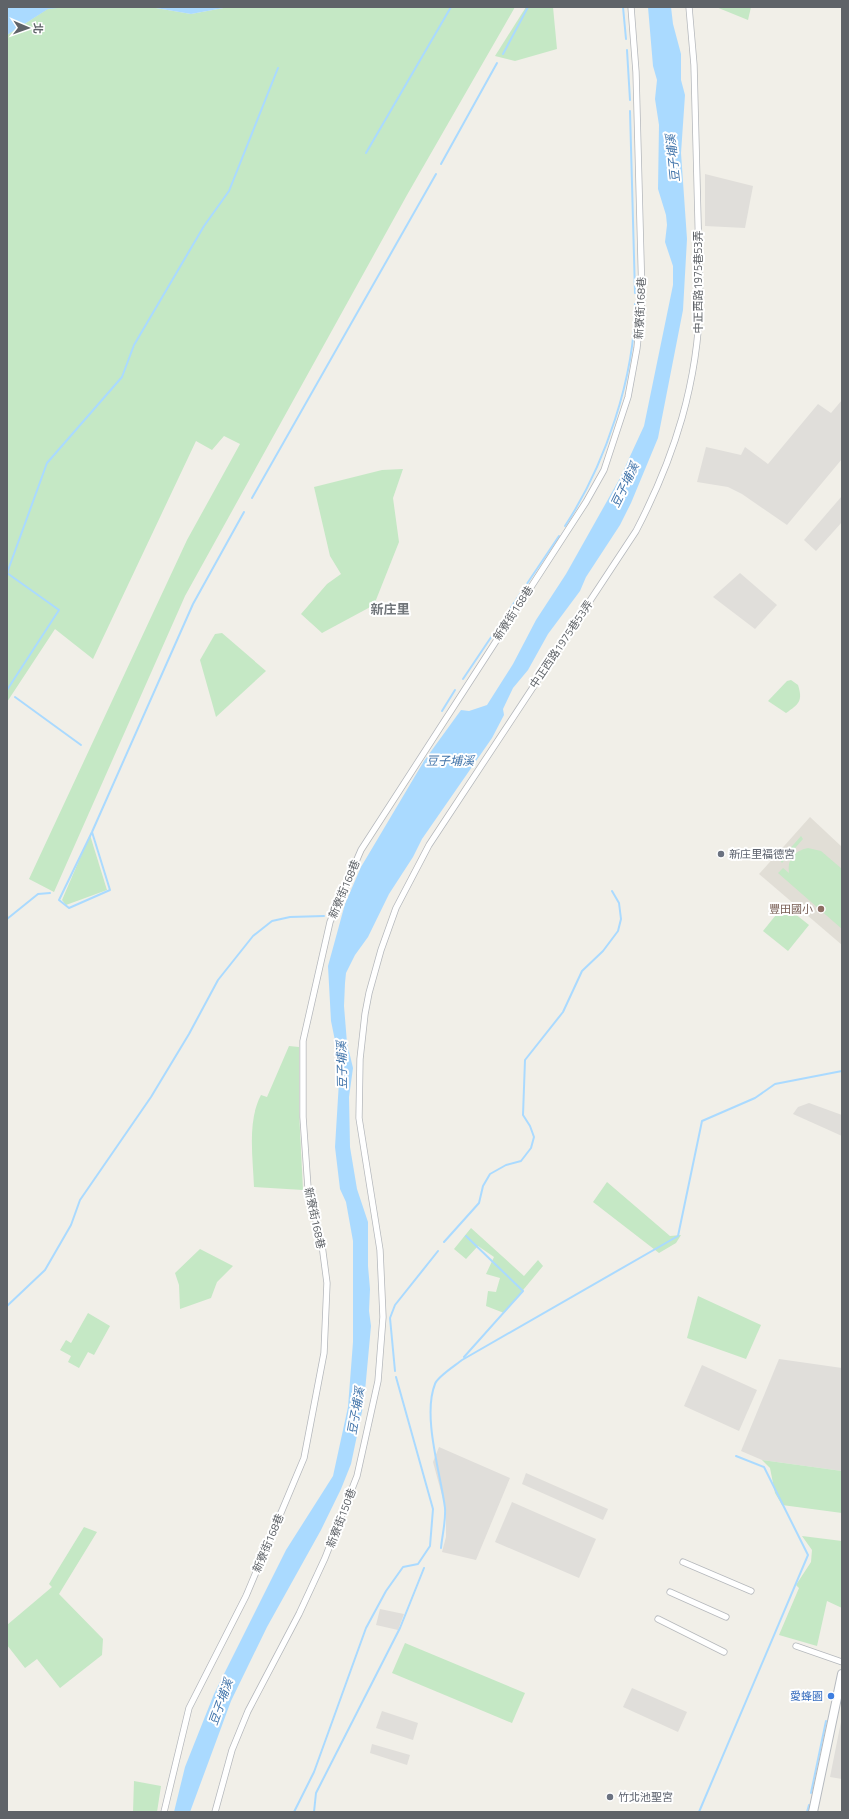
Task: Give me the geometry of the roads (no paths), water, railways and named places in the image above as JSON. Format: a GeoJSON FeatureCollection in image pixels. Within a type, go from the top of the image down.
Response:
{"type":"FeatureCollection","features":[{"type":"Feature","properties":{"kind":"main road"},"geometry":{"type":"LineString","coordinates":[[813,1812],[842,1674]]}},
{"type":"Feature","properties":{"kind":"street","name":"新寮街168巷"},"geometry":{"type":"LineString","coordinates":[[164,1812],[189,1708],[246,1596],[304,1458],[324,1353],[327,1283],[322,1245],[308,1188],[302,1117],[303,1041],[330,922],[361,850],[586,502],[604,470],[628,397],[637,348],[642,298],[636,72],[631,7]]}},
{"type":"Feature","properties":{"kind":"street","name":"中正西路1975巷53弄"},"geometry":{"type":"LineString","coordinates":[[373,1204],[359,1118],[360,1058],[369,993],[381,950],[396,908],[420,859],[437,831],[636,532],[652,501],[676,439],[693,377],[699,336],[700,290],[694,66],[689,7]]}},
{"type":"Feature","properties":{"kind":"street","name":"新寮街150巷"},"geometry":{"type":"LineString","coordinates":[[215,1812],[232,1750],[248,1711],[299,1614],[325,1558],[357,1476],[378,1381],[383,1317],[380,1250],[373,1204]]}},
{"type":"Feature","properties":{"kind":"street"},"geometry":{"type":"LineString","coordinates":[[683,1562],[750,1591]]}},
{"type":"Feature","properties":{"kind":"street"},"geometry":{"type":"LineString","coordinates":[[670,1592],[726,1617]]}},
{"type":"Feature","properties":{"kind":"street"},"geometry":{"type":"LineString","coordinates":[[658,1619],[724,1652]]}},
{"type":"Feature","properties":{"kind":"street"},"geometry":{"type":"LineString","coordinates":[[796,1646],[842,1662]]}},
{"type":"Feature","properties":{"kind":"water"},"geometry":{"type":"Polygon","coordinates":[[[7,7],[67,7],[48,9],[7,35],[7,7]]]}},
{"type":"Feature","properties":{"kind":"water"},"geometry":{"type":"Polygon","coordinates":[[[150,7],[229,7],[191,14],[150,7]]]}},
{"type":"Feature","properties":{"kind":"water","name":"豆子埔溪"},"geometry":{"type":"Polygon","coordinates":[[[648,7],[671,7],[673,24],[681,54],[681,80],[685,95],[681,153],[687,239],[683,310],[658,438],[631,503],[620,525],[586,577],[580,591],[548,634],[528,670],[513,688],[503,709],[504,715],[492,738],[422,839],[413,857],[389,894],[368,937],[355,955],[346,973],[344,1006],[347,1043],[353,1068],[349,1097],[350,1147],[357,1189],[368,1222],[368,1266],[370,1289],[369,1311],[371,1326],[364,1402],[351,1464],[341,1489],[321,1530],[267,1627],[231,1701],[190,1812],[174,1812],[185,1767],[214,1694],[286,1550],[333,1476],[348,1407],[353,1342],[353,1241],[346,1202],[340,1189],[335,1147],[340,1065],[331,1021],[328,966],[345,904],[361,867],[424,761],[461,710],[469,711],[487,705],[513,664],[536,620],[566,574],[620,478],[644,426],[673,285],[673,266],[665,242],[667,225],[666,215],[658,189],[659,125],[655,99],[657,80],[653,66],[648,7]]]}},
{"type":"Feature","properties":{"kind":"waterway"},"geometry":{"type":"LineString","coordinates":[[366,153],[451,7]]}},
{"type":"Feature","properties":{"kind":"waterway"},"geometry":{"type":"LineString","coordinates":[[503,54],[528,7]]}},
{"type":"Feature","properties":{"kind":"waterway"},"geometry":{"type":"LineString","coordinates":[[623,7],[626,39]]}},
{"type":"Feature","properties":{"kind":"waterway"},"geometry":{"type":"LineString","coordinates":[[627,50],[630,100]]}},
{"type":"Feature","properties":{"kind":"waterway"},"geometry":{"type":"LineString","coordinates":[[441,164],[497,63]]}},
{"type":"Feature","properties":{"kind":"waterway"},"geometry":{"type":"LineString","coordinates":[[7,690],[59,610],[7,573],[47,463],[122,377],[134,345],[204,226],[229,191],[278,68]]}},
{"type":"Feature","properties":{"kind":"waterway"},"geometry":{"type":"LineString","coordinates":[[630,111],[635,293]]}},
{"type":"Feature","properties":{"kind":"waterway"},"geometry":{"type":"LineString","coordinates":[[252,498],[436,174]]}},
{"type":"Feature","properties":{"kind":"waterway"},"geometry":{"type":"LineString","coordinates":[[565,526],[593,476],[615,420],[630,361],[634,332],[635,304]]}},
{"type":"Feature","properties":{"kind":"waterway"},"geometry":{"type":"LineString","coordinates":[[92,832],[110,890],[69,908],[59,900],[92,832],[193,604],[244,512]]}},
{"type":"Feature","properties":{"kind":"waterway"},"geometry":{"type":"LineString","coordinates":[[463,679],[559,536]]}},
{"type":"Feature","properties":{"kind":"waterway"},"geometry":{"type":"LineString","coordinates":[[442,711],[455,690]]}},
{"type":"Feature","properties":{"kind":"waterway"},"geometry":{"type":"LineString","coordinates":[[15,697],[81,745]]}},
{"type":"Feature","properties":{"kind":"waterway"},"geometry":{"type":"LineString","coordinates":[[444,1242],[479,1203],[483,1186],[490,1174],[506,1165],[521,1161],[531,1148],[534,1137],[530,1126],[523,1115],[525,1060],[563,1012],[582,971],[603,951],[618,931],[621,919],[619,903],[612,891]]}},
{"type":"Feature","properties":{"kind":"waterway"},"geometry":{"type":"LineString","coordinates":[[7,919],[38,894],[50,893]]}},
{"type":"Feature","properties":{"kind":"waterway"},"geometry":{"type":"LineString","coordinates":[[7,1306],[45,1270],[71,1225],[80,1200],[151,1097],[189,1034],[218,980],[253,936],[272,921],[290,917],[324,916]]}},
{"type":"Feature","properties":{"kind":"waterway"},"geometry":{"type":"LineString","coordinates":[[441,1548],[445,1508],[431,1429],[432,1397],[436,1381],[462,1360],[678,1236],[702,1121],[755,1098],[775,1084],[842,1071]]}},
{"type":"Feature","properties":{"kind":"waterway"},"geometry":{"type":"LineString","coordinates":[[464,1357],[523,1291],[466,1236]]}},
{"type":"Feature","properties":{"kind":"waterway"},"geometry":{"type":"LineString","coordinates":[[395,1371],[390,1318],[395,1305],[438,1251]]}},
{"type":"Feature","properties":{"kind":"waterway"},"geometry":{"type":"LineString","coordinates":[[294,1812],[314,1772],[366,1628],[386,1591],[403,1567],[418,1564],[430,1546],[433,1509],[396,1377]]}},
{"type":"Feature","properties":{"kind":"waterway"},"geometry":{"type":"LineString","coordinates":[[699,1812],[808,1555],[764,1467],[736,1456]]}},
{"type":"Feature","properties":{"kind":"waterway"},"geometry":{"type":"LineString","coordinates":[[314,1812],[316,1793],[400,1628],[424,1568]]}},
{"type":"Feature","properties":{"kind":"waterway"},"geometry":{"type":"LineString","coordinates":[[811,1793],[826,1721]]}},
{"type":"Feature","properties":{"kind":"waterway"},"geometry":{"type":"LineString","coordinates":[[807,1812],[809,1805]]}},
{"type":"Feature","properties":{"kind":"place","name":"新庄里福德宮"},"geometry":{"type":"Point","coordinates":[721,854]}},
{"type":"Feature","properties":{"kind":"place","name":"豐田國小"},"geometry":{"type":"Point","coordinates":[821,909]}},
{"type":"Feature","properties":{"kind":"place","name":"愛蜂園"},"geometry":{"type":"Point","coordinates":[831,1696]}},
{"type":"Feature","properties":{"kind":"place","name":"竹北池聖宮"},"geometry":{"type":"Point","coordinates":[610,1797]}},
{"type":"Feature","properties":{"kind":"district","name":"新庄里"},"geometry":{"type":"Point","coordinates":[390,609]}}]}
